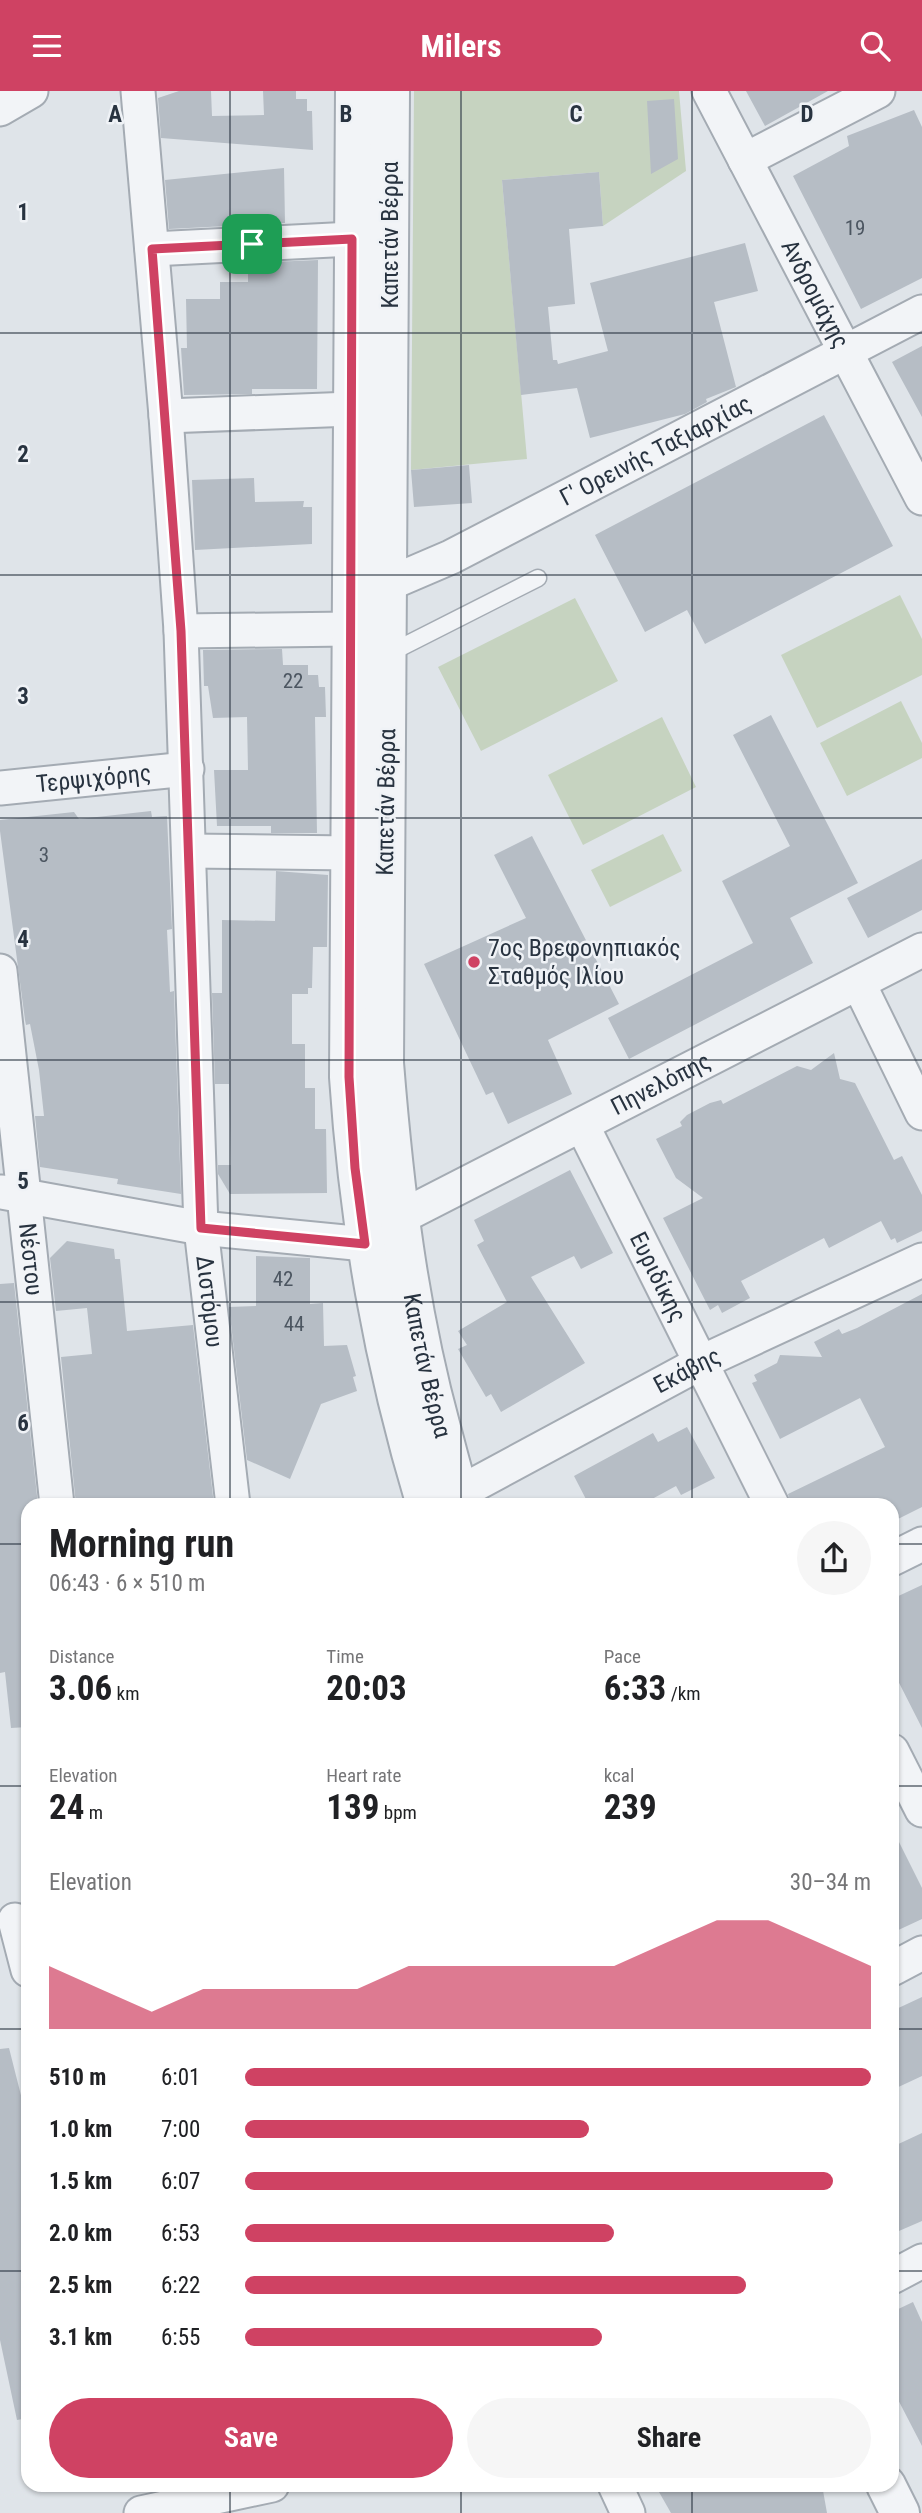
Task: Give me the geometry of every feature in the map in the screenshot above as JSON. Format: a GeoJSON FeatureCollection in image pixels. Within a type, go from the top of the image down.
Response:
{"type":"FeatureCollection","features":[{"type":"Feature","properties":{"kind":"street"},"geometry":{"type":"LineString","coordinates":[[0,109],[31,91]]}},
{"type":"Feature","properties":{"kind":"street","name":"Διστόμου"},"geometry":{"type":"LineString","coordinates":[[138,91],[166,415],[181,631],[201,1228],[232,1498]]}},
{"type":"Feature","properties":{"kind":"street","name":"Καπετάν Βέρρα"},"geometry":{"type":"LineString","coordinates":[[355,91],[349,629],[349,1077],[355,1168],[365,1244],[399,1407],[448,1498]]}},
{"type":"Feature","properties":{"kind":"street","name":"Καπετάν Βέρρα"},"geometry":{"type":"LineString","coordinates":[[390,91],[384,1063],[399,1218],[449,1498]]}},
{"type":"Feature","properties":{"kind":"street","name":"Ανδρομάχης"},"geometry":{"type":"LineString","coordinates":[[709,91],[922,498]]}},
{"type":"Feature","properties":{"kind":"street"},"geometry":{"type":"LineString","coordinates":[[745,160],[878,91]]}},
{"type":"Feature","properties":{"kind":"street"},"geometry":{"type":"LineString","coordinates":[[152,249],[352,239]]}},
{"type":"Feature","properties":{"kind":"street","name":"Γ' Ορεινής Ταξιαρχίας"},"geometry":{"type":"LineString","coordinates":[[388,584],[451,557],[922,312]]}},
{"type":"Feature","properties":{"kind":"street"},"geometry":{"type":"LineString","coordinates":[[166,415],[352,409]]}},
{"type":"Feature","properties":{"kind":"street"},"geometry":{"type":"LineString","coordinates":[[181,631],[349,629]]}},
{"type":"Feature","properties":{"kind":"street","name":"Τερψιχόρης"},"geometry":{"type":"LineString","coordinates":[[0,788],[187,769]]}},
{"type":"Feature","properties":{"kind":"street"},"geometry":{"type":"LineString","coordinates":[[189,851],[351,853]]}},
{"type":"Feature","properties":{"kind":"street","name":"Πηνελόπης"},"geometry":{"type":"LineString","coordinates":[[399,1218],[922,950]]}},
{"type":"Feature","properties":{"kind":"street","name":"Νέστου"},"geometry":{"type":"LineString","coordinates":[[0,971],[11,1193],[56,1498]]}},
{"type":"Feature","properties":{"kind":"street"},"geometry":{"type":"LineString","coordinates":[[859,984],[922,1113]]}},
{"type":"Feature","properties":{"kind":"street","name":"Ευριδίκης"},"geometry":{"type":"LineString","coordinates":[[582,1125],[769,1498]]}},
{"type":"Feature","properties":{"kind":"street"},"geometry":{"type":"LineString","coordinates":[[11,1193],[201,1228],[365,1244]]}},
{"type":"Feature","properties":{"kind":"street","name":"Εκάβης"},"geometry":{"type":"LineString","coordinates":[[455,1498],[702,1362],[922,1260]]}},
{"type":"Feature","properties":{"kind":"street"},"geometry":{"type":"LineString","coordinates":[[899,1555],[922,1543]]}},
{"type":"Feature","properties":{"kind":"street"},"geometry":{"type":"LineString","coordinates":[[899,1765],[922,1810]]}},
{"type":"Feature","properties":{"kind":"street"},"geometry":{"type":"LineString","coordinates":[[14,1920],[21,1945]]}},
{"type":"Feature","properties":{"kind":"street"},"geometry":{"type":"LineString","coordinates":[[899,1965],[922,1953]]}},
{"type":"Feature","properties":{"kind":"street"},"geometry":{"type":"LineString","coordinates":[[899,2273],[922,2261]]}},
{"type":"Feature","properties":{"kind":"street"},"geometry":{"type":"LineString","coordinates":[[154,2502],[223,2492]]}},
{"type":"Feature","properties":{"kind":"street"},"geometry":{"type":"LineString","coordinates":[[618,2492],[628,2513]]}},
{"type":"Feature","properties":{"kind":"street"},"geometry":{"type":"LineString","coordinates":[[890,2492],[900,2513]]}},
{"type":"Feature","properties":{"kind":"lane"},"geometry":{"type":"LineString","coordinates":[[388,654],[538,578]]}},
{"type":"Feature","properties":{"kind":"green space"},"geometry":{"type":"Polygon","coordinates":[[[414,91],[679,91],[686,171],[603,226],[599,172],[502,180],[527,459],[411,470],[414,91]]]}},
{"type":"Feature","properties":{"kind":"green space"},"geometry":{"type":"Polygon","coordinates":[[[900,595],[922,639],[922,675],[817,728],[781,655],[900,595]]]}},
{"type":"Feature","properties":{"kind":"green space"},"geometry":{"type":"Polygon","coordinates":[[[575,598],[618,681],[481,751],[438,667],[575,598]]]}},
{"type":"Feature","properties":{"kind":"green space"},"geometry":{"type":"Polygon","coordinates":[[[901,701],[922,743],[922,758],[847,796],[820,743],[901,701]]]}},
{"type":"Feature","properties":{"kind":"green space"},"geometry":{"type":"Polygon","coordinates":[[[662,717],[696,787],[583,845],[548,775],[662,717]]]}},
{"type":"Feature","properties":{"kind":"green space"},"geometry":{"type":"Polygon","coordinates":[[[663,834],[682,871],[610,907],[591,870],[663,834]]]}},
{"type":"Feature","properties":{"kind":"building"},"geometry":{"type":"Polygon","coordinates":[[[179,91],[211,91],[212,116],[264,115],[263,91],[296,91],[296,99],[307,99],[307,111],[312,111],[313,150],[161,138],[158,98],[179,91]]]}},
{"type":"Feature","properties":{"kind":"building"},"geometry":{"type":"Polygon","coordinates":[[[746,91],[828,91],[765,126],[746,91]]]}},
{"type":"Feature","properties":{"kind":"building"},"geometry":{"type":"Polygon","coordinates":[[[674,99],[678,159],[651,174],[647,101],[674,99]]]}},
{"type":"Feature","properties":{"kind":"building"},"geometry":{"type":"Polygon","coordinates":[[[914,110],[922,127],[922,278],[861,309],[793,176],[849,146],[847,136],[914,110]]]}},
{"type":"Feature","properties":{"kind":"building"},"geometry":{"type":"Polygon","coordinates":[[[284,168],[285,223],[169,229],[165,180],[284,168]]]}},
{"type":"Feature","properties":{"kind":"building"},"geometry":{"type":"Polygon","coordinates":[[[599,172],[603,226],[569,229],[575,304],[548,307],[553,360],[557,360],[558,364],[608,351],[590,283],[745,243],[758,291],[714,302],[736,387],[706,399],[707,402],[685,414],[590,438],[577,388],[521,395],[502,180],[599,172]]]}},
{"type":"Feature","properties":{"kind":"building"},"geometry":{"type":"Polygon","coordinates":[[[318,260],[317,389],[252,389],[252,394],[184,395],[181,348],[187,348],[186,299],[220,299],[220,282],[248,282],[248,263],[318,260]]]}},
{"type":"Feature","properties":{"kind":"building"},"geometry":{"type":"Polygon","coordinates":[[[922,346],[922,417],[892,362],[922,346]]]}},
{"type":"Feature","properties":{"kind":"building"},"geometry":{"type":"Polygon","coordinates":[[[824,415],[893,546],[705,644],[687,610],[645,632],[595,535],[824,415]]]}},
{"type":"Feature","properties":{"kind":"building"},"geometry":{"type":"Polygon","coordinates":[[[469,465],[472,503],[414,507],[411,470],[469,465]]]}},
{"type":"Feature","properties":{"kind":"building"},"geometry":{"type":"Polygon","coordinates":[[[254,478],[255,502],[304,501],[303,507],[312,507],[312,544],[195,550],[192,480],[254,478]]]}},
{"type":"Feature","properties":{"kind":"building"},"geometry":{"type":"Polygon","coordinates":[[[282,649],[283,665],[308,665],[308,675],[318,675],[319,687],[325,687],[326,717],[315,717],[317,833],[271,833],[271,826],[217,826],[214,770],[248,770],[247,717],[213,718],[208,686],[204,686],[203,650],[282,649]]]}},
{"type":"Feature","properties":{"kind":"building"},"geometry":{"type":"Polygon","coordinates":[[[771,715],[858,883],[790,918],[813,963],[629,1059],[608,1018],[753,943],[722,881],[790,846],[733,735],[771,715]]]}},
{"type":"Feature","properties":{"kind":"building"},"geometry":{"type":"Polygon","coordinates":[[[151,811],[152,817],[167,816],[172,929],[167,930],[170,992],[174,991],[181,1194],[117,1184],[118,1179],[40,1167],[35,1116],[44,1116],[39,1070],[30,1024],[26,1025],[25,1020],[0,831],[0,820],[74,812],[79,819],[151,811]]]}},
{"type":"Feature","properties":{"kind":"building"},"geometry":{"type":"Polygon","coordinates":[[[532,836],[619,1004],[548,1040],[572,1094],[508,1124],[493,1092],[486,1095],[424,964],[526,918],[494,855],[532,836]]]}},
{"type":"Feature","properties":{"kind":"building"},"geometry":{"type":"Polygon","coordinates":[[[922,859],[922,910],[868,938],[847,898],[922,859]]]}},
{"type":"Feature","properties":{"kind":"building"},"geometry":{"type":"Polygon","coordinates":[[[276,871],[328,875],[327,947],[313,947],[312,988],[308,988],[308,994],[292,994],[292,1044],[305,1044],[305,1088],[315,1088],[315,1129],[326,1129],[327,1193],[230,1194],[218,1174],[218,1165],[231,1165],[229,1084],[215,1084],[212,993],[222,993],[222,920],[275,921],[276,871]]]}},
{"type":"Feature","properties":{"kind":"building"},"geometry":{"type":"Polygon","coordinates":[[[834,1053],[840,1079],[855,1083],[894,1160],[902,1156],[922,1195],[922,1231],[897,1243],[895,1238],[891,1240],[881,1221],[829,1248],[824,1238],[741,1281],[750,1298],[722,1313],[718,1305],[710,1310],[663,1218],[703,1198],[676,1178],[656,1139],[682,1126],[680,1122],[687,1115],[710,1103],[721,1100],[723,1104],[797,1066],[811,1070],[834,1053]]]}},
{"type":"Feature","properties":{"kind":"building"},"geometry":{"type":"Polygon","coordinates":[[[570,1170],[613,1253],[581,1269],[574,1256],[531,1277],[585,1363],[501,1412],[491,1394],[486,1397],[458,1349],[467,1345],[458,1331],[507,1302],[477,1245],[484,1241],[474,1220],[570,1170]]]}},
{"type":"Feature","properties":{"kind":"building"},"geometry":{"type":"Polygon","coordinates":[[[67,1241],[114,1249],[115,1259],[120,1259],[127,1331],[193,1325],[213,1498],[75,1498],[61,1357],[92,1354],[87,1308],[56,1311],[50,1258],[67,1241]]]}},
{"type":"Feature","properties":{"kind":"building"},"geometry":{"type":"Polygon","coordinates":[[[256,1256],[310,1258],[310,1304],[323,1303],[324,1346],[347,1345],[356,1376],[353,1377],[357,1391],[321,1404],[290,1479],[247,1460],[229,1307],[256,1306],[256,1256]]]}},
{"type":"Feature","properties":{"kind":"building"},"geometry":{"type":"Polygon","coordinates":[[[14,1283],[37,1498],[21,1498],[21,1727],[11,1728],[5,1672],[0,1673],[0,1284],[14,1283]]]}},
{"type":"Feature","properties":{"kind":"building"},"geometry":{"type":"Polygon","coordinates":[[[922,1294],[922,1507],[899,1518],[899,1498],[789,1498],[788,1494],[885,1447],[860,1398],[780,1439],[752,1383],[757,1381],[754,1375],[777,1363],[780,1355],[822,1357],[814,1342],[839,1329],[842,1334],[922,1294]]]}},
{"type":"Feature","properties":{"kind":"building"},"geometry":{"type":"Polygon","coordinates":[[[687,1427],[715,1478],[681,1495],[676,1486],[654,1498],[585,1498],[574,1476],[653,1433],[658,1442],[687,1427]]]}},
{"type":"Feature","properties":{"kind":"building"},"geometry":{"type":"Polygon","coordinates":[[[922,1585],[922,1728],[899,1683],[899,1596],[922,1585]]]}},
{"type":"Feature","properties":{"kind":"building"},"geometry":{"type":"Polygon","coordinates":[[[899,1842],[922,1888],[922,1919],[899,1930],[899,1842]]]}},
{"type":"Feature","properties":{"kind":"building"},"geometry":{"type":"Polygon","coordinates":[[[922,1997],[922,2076],[899,2087],[899,2008],[922,1997]]]}},
{"type":"Feature","properties":{"kind":"building"},"geometry":{"type":"Polygon","coordinates":[[[9,2048],[21,2095],[21,2419],[17,2420],[0,2340],[0,2049],[9,2048]]]}},
{"type":"Feature","properties":{"kind":"building"},"geometry":{"type":"Polygon","coordinates":[[[922,2133],[922,2221],[899,2231],[899,2144],[922,2133]]]}},
{"type":"Feature","properties":{"kind":"building"},"geometry":{"type":"Polygon","coordinates":[[[913,2302],[922,2322],[922,2446],[899,2402],[899,2309],[913,2302]]]}},
{"type":"Feature","properties":{"kind":"building"},"geometry":{"type":"Polygon","coordinates":[[[659,2492],[823,2492],[827,2513],[671,2513],[659,2492]]]}},
{"type":"Feature","properties":{"kind":"place","name":"7ος Βρεφονηπιακός Σταθμός Ιλίου"},"geometry":{"type":"Point","coordinates":[474,962]}},
{"type":"Feature","properties":{"kind":"route"},"geometry":{"type":"LineString","coordinates":[[352,239],[349,1077],[355,1168],[365,1244],[201,1228],[181,631],[152,249],[252,244],[352,239]]}}]}
